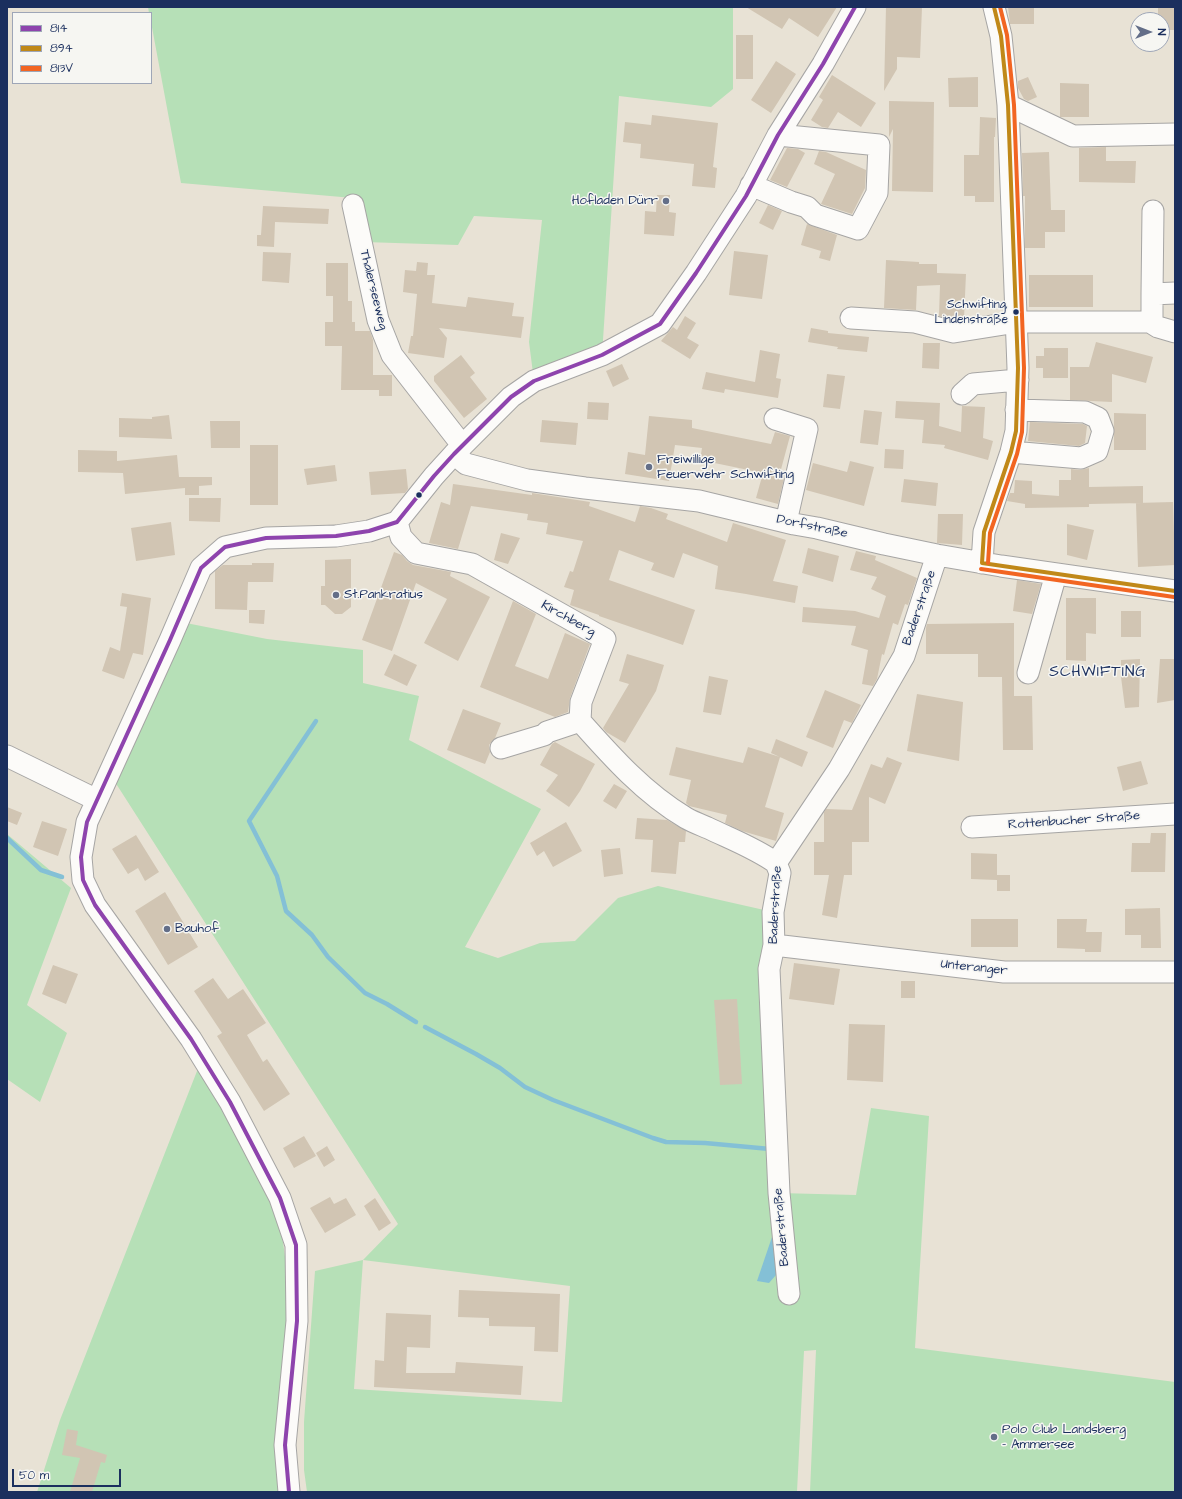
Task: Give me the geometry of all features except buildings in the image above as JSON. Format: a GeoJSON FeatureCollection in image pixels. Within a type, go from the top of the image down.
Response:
{"type":"FeatureCollection","features":[{"type":"Feature","properties":{"kind":"street"},"geometry":{"type":"LineString","coordinates":[[289,1492],[286,1446],[297,1321],[296,1244],[280,1198],[230,1102],[192,1039],[95,905],[83,880],[81,857],[87,822],[201,568],[225,547],[266,538],[336,536],[362,532],[398,522],[434,476],[511,397],[534,381],[602,356],[660,324],[696,273],[751,185],[778,135],[823,64],[855,7]]}},
{"type":"Feature","properties":{"kind":"street"},"geometry":{"type":"LineString","coordinates":[[982,563],[984,532],[1011,452],[1016,431],[1018,380],[1008,105],[1001,36],[994,7]]}},
{"type":"Feature","properties":{"kind":"street"},"geometry":{"type":"LineString","coordinates":[[1008,105],[1073,136],[1175,134]]}},
{"type":"Feature","properties":{"kind":"street"},"geometry":{"type":"LineString","coordinates":[[751,185],[807,207],[816,215],[858,229],[877,193],[879,145],[778,135]]}},
{"type":"Feature","properties":{"kind":"street","name":"Thalerseeweg"},"geometry":{"type":"LineString","coordinates":[[353,206],[378,320],[392,354],[458,450]]}},
{"type":"Feature","properties":{"kind":"street"},"geometry":{"type":"LineString","coordinates":[[1150,322],[1152,317],[1153,211]]}},
{"type":"Feature","properties":{"kind":"street"},"geometry":{"type":"LineString","coordinates":[[1152,294],[1175,294]]}},
{"type":"Feature","properties":{"kind":"street"},"geometry":{"type":"LineString","coordinates":[[851,318],[915,322],[954,332],[1017,322],[1150,322],[1158,327],[1175,332]]}},
{"type":"Feature","properties":{"kind":"street"},"geometry":{"type":"LineString","coordinates":[[962,394],[974,384],[1018,380]]}},
{"type":"Feature","properties":{"kind":"street"},"geometry":{"type":"LineString","coordinates":[[1011,452],[1081,458],[1097,450],[1103,431],[1098,418],[1085,412],[1016,410]]}},
{"type":"Feature","properties":{"kind":"street"},"geometry":{"type":"LineString","coordinates":[[775,418],[807,429],[786,522]]}},
{"type":"Feature","properties":{"kind":"street","name":"Dorfstraße"},"geometry":{"type":"LineString","coordinates":[[458,450],[466,464],[528,480],[699,501],[786,522],[839,532],[884,544],[937,555],[1175,591]]}},
{"type":"Feature","properties":{"kind":"street","name":"Kirchberg"},"geometry":{"type":"LineString","coordinates":[[398,522],[401,537],[416,553],[472,564],[605,639],[581,702],[580,721]]}},
{"type":"Feature","properties":{"kind":"street","name":"Baderstraße"},"geometry":{"type":"LineString","coordinates":[[789,1294],[779,1193],[769,976],[774,945],[773,912],[780,873],[776,863],[839,769],[904,656],[937,555]]}},
{"type":"Feature","properties":{"kind":"street"},"geometry":{"type":"LineString","coordinates":[[1028,673],[1056,574]]}},
{"type":"Feature","properties":{"kind":"street"},"geometry":{"type":"LineString","coordinates":[[501,748],[544,735],[547,732],[580,721],[639,783],[661,800],[686,818],[761,852],[776,863]]}},
{"type":"Feature","properties":{"kind":"street"},"geometry":{"type":"LineString","coordinates":[[7,756],[97,800]]}},
{"type":"Feature","properties":{"kind":"street","name":"Rottenbucher Straße"},"geometry":{"type":"LineString","coordinates":[[972,827],[1175,814]]}},
{"type":"Feature","properties":{"kind":"street","name":"Unteranger"},"geometry":{"type":"LineString","coordinates":[[774,945],[1004,972],[1175,972]]}},
{"type":"Feature","properties":{"kind":"green space"},"geometry":{"type":"Polygon","coordinates":[[[148,7],[733,7],[733,89],[711,107],[619,96],[602,355],[534,381],[529,342],[542,220],[474,216],[458,245],[364,242],[353,198],[181,183],[152,27],[152,12],[149,12],[148,7]]]}},
{"type":"Feature","properties":{"kind":"green space"},"geometry":{"type":"Polygon","coordinates":[[[186,623],[267,639],[363,650],[363,683],[419,696],[409,740],[541,809],[465,947],[498,958],[540,943],[575,941],[618,898],[658,886],[773,912],[779,1193],[856,1195],[871,1108],[929,1116],[915,1348],[1175,1382],[1175,1492],[810,1492],[816,1350],[804,1351],[797,1492],[307,1492],[304,1470],[304,1422],[315,1271],[363,1260],[398,1224],[115,782],[186,623]],[[363,1260],[354,1389],[562,1402],[570,1286],[363,1260]]]}},
{"type":"Feature","properties":{"kind":"green space"},"geometry":{"type":"Polygon","coordinates":[[[7,834],[71,888],[27,1005],[67,1033],[40,1102],[7,1079],[7,834]]]}},
{"type":"Feature","properties":{"kind":"green space"},"geometry":{"type":"Polygon","coordinates":[[[199,1066],[254,1166],[280,1221],[288,1278],[288,1334],[280,1492],[37,1492],[60,1420],[199,1066]]]}},
{"type":"Feature","properties":{"kind":"water"},"geometry":{"type":"Polygon","coordinates":[[[772,1237],[778,1264],[776,1275],[769,1283],[757,1281],[772,1237]]]}},
{"type":"Feature","properties":{"kind":"waterway"},"geometry":{"type":"LineString","coordinates":[[316,721],[249,821],[277,876],[286,911],[312,935],[328,957],[365,993],[387,1004],[416,1022]]}},
{"type":"Feature","properties":{"kind":"waterway"},"geometry":{"type":"LineString","coordinates":[[7,838],[41,870],[62,877]]}},
{"type":"Feature","properties":{"kind":"waterway"},"geometry":{"type":"LineString","coordinates":[[425,1027],[500,1068],[525,1087],[553,1100],[653,1138],[666,1142],[705,1143],[770,1149]]}},
{"type":"Feature","properties":{"kind":"transit line","name":"814"},"geometry":{"type":"LineString","coordinates":[[397,522],[454,454],[511,397],[534,381],[602,355],[660,324],[696,273],[746,196],[778,135],[823,64],[855,7]]}},
{"type":"Feature","properties":{"kind":"transit line","name":"894"},"geometry":{"type":"LineString","coordinates":[[982,563],[984,532],[1011,452],[1016,431],[1018,368],[1008,105],[1001,36],[994,7]]}},
{"type":"Feature","properties":{"kind":"transit line","name":"813V"},"geometry":{"type":"LineString","coordinates":[[988,563],[990,533],[1017,454],[1022,432],[1024,368],[1014,105],[1007,35],[1000,7]]}},
{"type":"Feature","properties":{"kind":"transit line","name":"814"},"geometry":{"type":"LineString","coordinates":[[289,1492],[285,1445],[297,1321],[296,1245],[280,1198],[230,1102],[191,1039],[95,905],[83,880],[81,857],[87,822],[201,568],[225,547],[266,538],[336,536],[369,531],[397,522]]}},
{"type":"Feature","properties":{"kind":"transit line","name":"894"},"geometry":{"type":"LineString","coordinates":[[982,563],[1175,591]]}},
{"type":"Feature","properties":{"kind":"transit line","name":"813V"},"geometry":{"type":"LineString","coordinates":[[981,569],[1174,597]]}},
{"type":"Feature","properties":{"kind":"place","name":"Hofladen Dürr"},"geometry":{"type":"Point","coordinates":[666,201]}},
{"type":"Feature","properties":{"kind":"place","name":"Schwifting, Lindenstraße"},"geometry":{"type":"Point","coordinates":[1016,312]}},
{"type":"Feature","properties":{"kind":"place","name":"Freiwillige Feuerwehr Schwifting"},"geometry":{"type":"Point","coordinates":[649,467]}},
{"type":"Feature","properties":{"kind":"place","name":"St.Pankratius"},"geometry":{"type":"Point","coordinates":[336,595]}},
{"type":"Feature","properties":{"kind":"place","name":"Bauhof"},"geometry":{"type":"Point","coordinates":[167,929]}},
{"type":"Feature","properties":{"kind":"place","name":"Polo Club Landsberg - Ammersee"},"geometry":{"type":"Point","coordinates":[994,1437]}},
{"type":"Feature","properties":{"kind":"district","name":"SCHWIFTING"},"geometry":{"type":"Point","coordinates":[1098,673]}}]}
